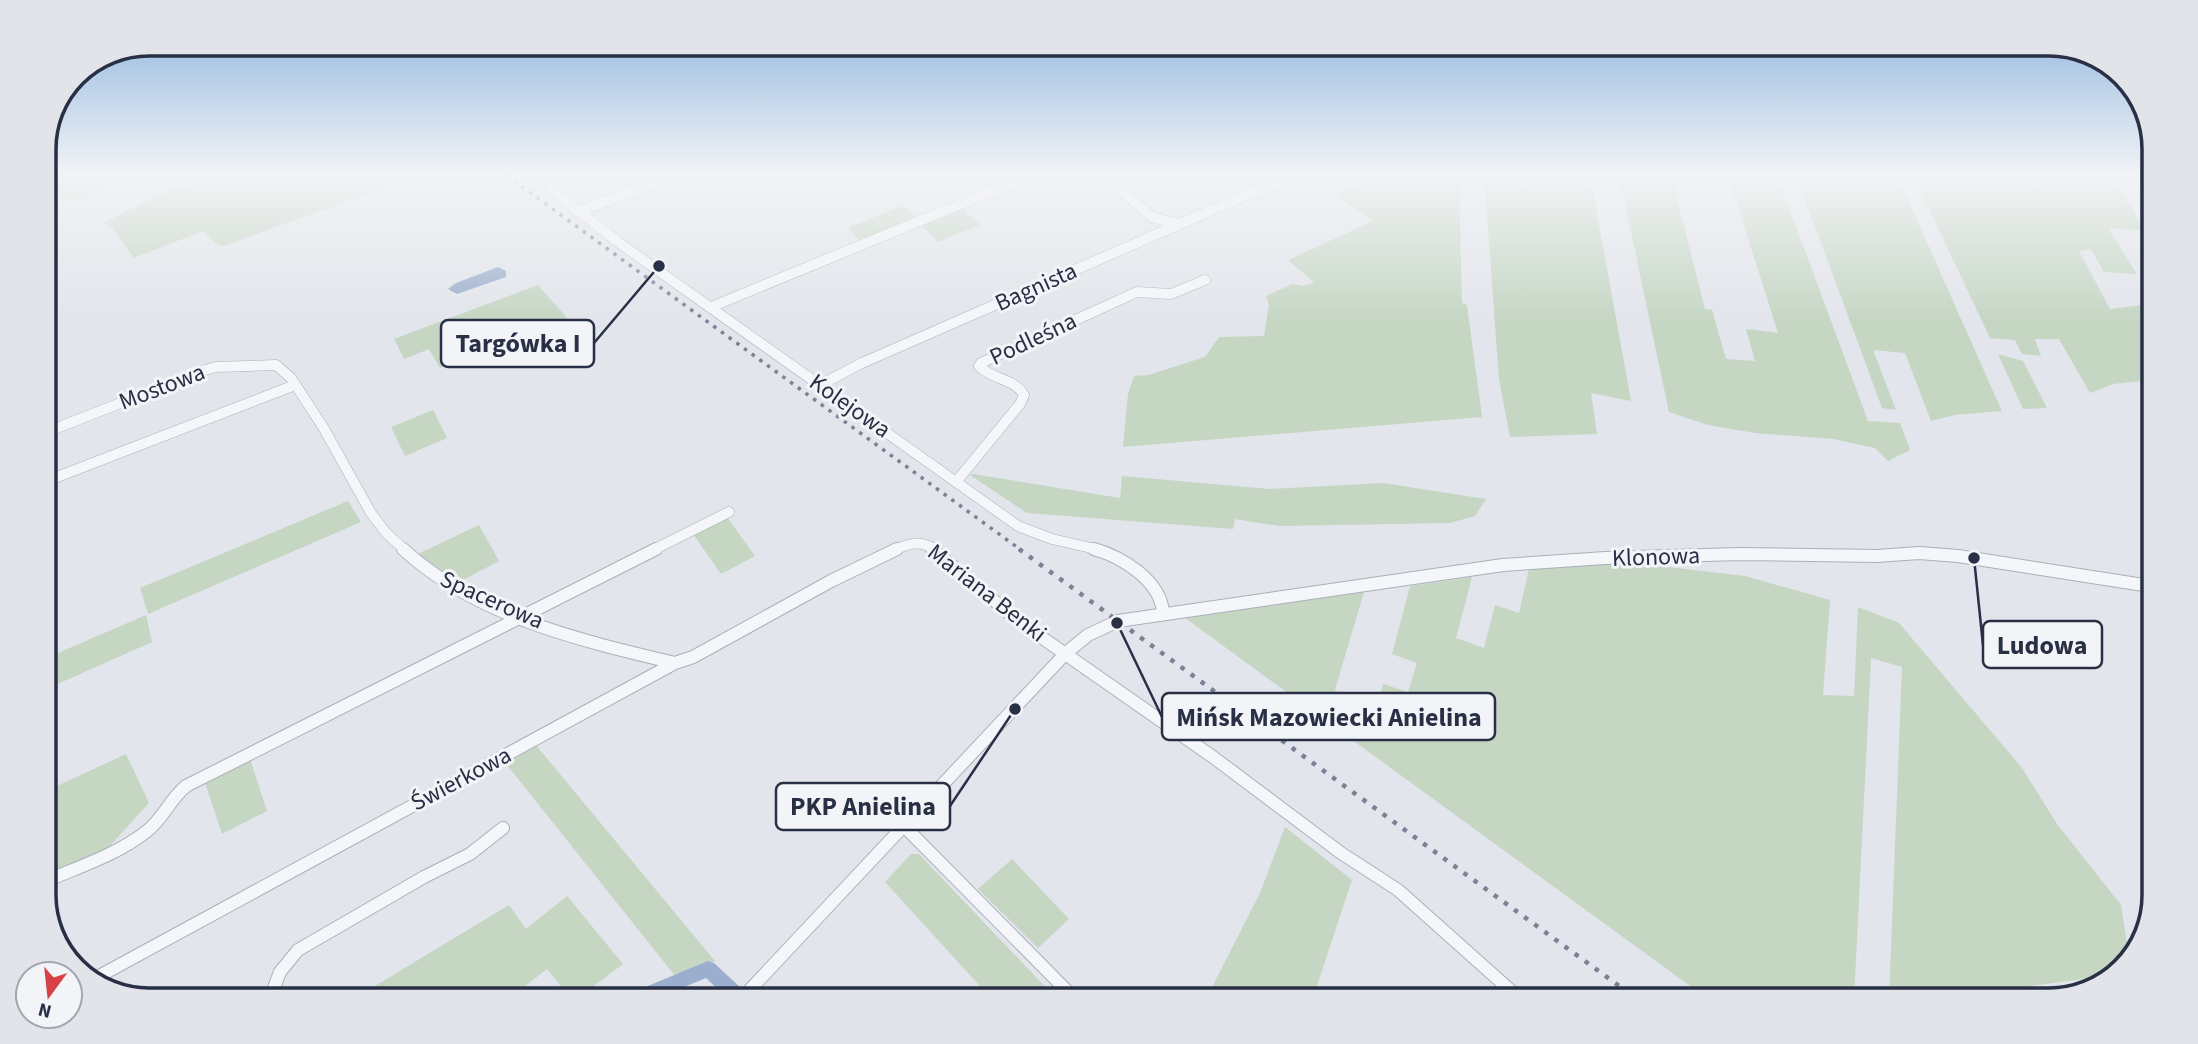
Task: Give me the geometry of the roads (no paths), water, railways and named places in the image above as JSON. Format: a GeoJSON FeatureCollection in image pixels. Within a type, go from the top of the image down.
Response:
{"type":"FeatureCollection","features":[{"type":"Feature","properties":{"kind":"street","name":"Kolejowa"},"geometry":{"type":"LineString","coordinates":[[594,224],[956,482],[1030,531],[1094,547],[1115,556],[1151,585],[1162,601],[1163,612]]}},
{"type":"Feature","properties":{"kind":"street"},"geometry":{"type":"LineString","coordinates":[[711,307],[913,224]]}},
{"type":"Feature","properties":{"kind":"street","name":"Bagnista"},"geometry":{"type":"LineString","coordinates":[[820,385],[862,363],[1178,224]]}},
{"type":"Feature","properties":{"kind":"street","name":"Podleśna"},"geometry":{"type":"LineString","coordinates":[[956,482],[1020,404],[1023,391],[984,373],[979,366],[981,363],[1137,292],[1149,290],[1171,294],[1205,280]]}},
{"type":"Feature","properties":{"kind":"street","name":"Mostowa"},"geometry":{"type":"LineString","coordinates":[[56,428],[216,367],[265,363],[284,368]]}},
{"type":"Feature","properties":{"kind":"street","name":"Spacerowa"},"geometry":{"type":"LineString","coordinates":[[284,368],[335,447],[354,487],[386,532],[428,570],[446,582],[520,617],[676,663]]}},
{"type":"Feature","properties":{"kind":"street"},"geometry":{"type":"LineString","coordinates":[[56,477],[295,385]]}},
{"type":"Feature","properties":{"kind":"street"},"geometry":{"type":"LineString","coordinates":[[56,877],[145,832],[154,825],[172,797],[186,786],[729,512]]}},
{"type":"Feature","properties":{"kind":"street","name":"Mariana Benki"},"geometry":{"type":"LineString","coordinates":[[831,581],[909,542],[922,542],[1021,623],[1066,653]]}},
{"type":"Feature","properties":{"kind":"street","name":"Klonowa"},"geometry":{"type":"LineString","coordinates":[[752,988],[1066,653],[1088,635],[1115,622],[1163,612],[1538,561],[1738,554],[1865,556],[1919,553],[1958,556],[2142,585]]}},
{"type":"Feature","properties":{"kind":"street","name":"Świerkowa"},"geometry":{"type":"LineString","coordinates":[[100,974],[831,581]]}},
{"type":"Feature","properties":{"kind":"street"},"geometry":{"type":"LineString","coordinates":[[1066,653],[1213,757],[1341,853],[1398,890],[1505,988]]}},
{"type":"Feature","properties":{"kind":"street"},"geometry":{"type":"LineString","coordinates":[[904,826],[1064,988]]}},
{"type":"Feature","properties":{"kind":"street"},"geometry":{"type":"LineString","coordinates":[[274,988],[280,972],[298,950],[470,854],[503,828]]}},
{"type":"Feature","properties":{"kind":"water"},"geometry":{"type":"Polygon","coordinates":[[[498,267],[506,271],[506,277],[457,294],[448,289],[456,283],[498,267]]]}},
{"type":"Feature","properties":{"kind":"waterway"},"geometry":{"type":"LineString","coordinates":[[663,988],[708,969],[728,988]]}},
{"type":"Feature","properties":{"kind":"railway"},"geometry":{"type":"LineString","coordinates":[[573,224],[1021,550]]}},
{"type":"Feature","properties":{"kind":"railway"},"geometry":{"type":"LineString","coordinates":[[1019,549],[1622,988]]}},
{"type":"Feature","properties":{"kind":"place","name":"Targówka I"},"geometry":{"type":"Point","coordinates":[659,266]}},
{"type":"Feature","properties":{"kind":"place","name":"Ludowa"},"geometry":{"type":"Point","coordinates":[1974,558]}},
{"type":"Feature","properties":{"kind":"place","name":"Mińsk Mazowiecki Anielina"},"geometry":{"type":"Point","coordinates":[1117,623]}},
{"type":"Feature","properties":{"kind":"place","name":"PKP Anielina"},"geometry":{"type":"Point","coordinates":[1015,709]}}]}
